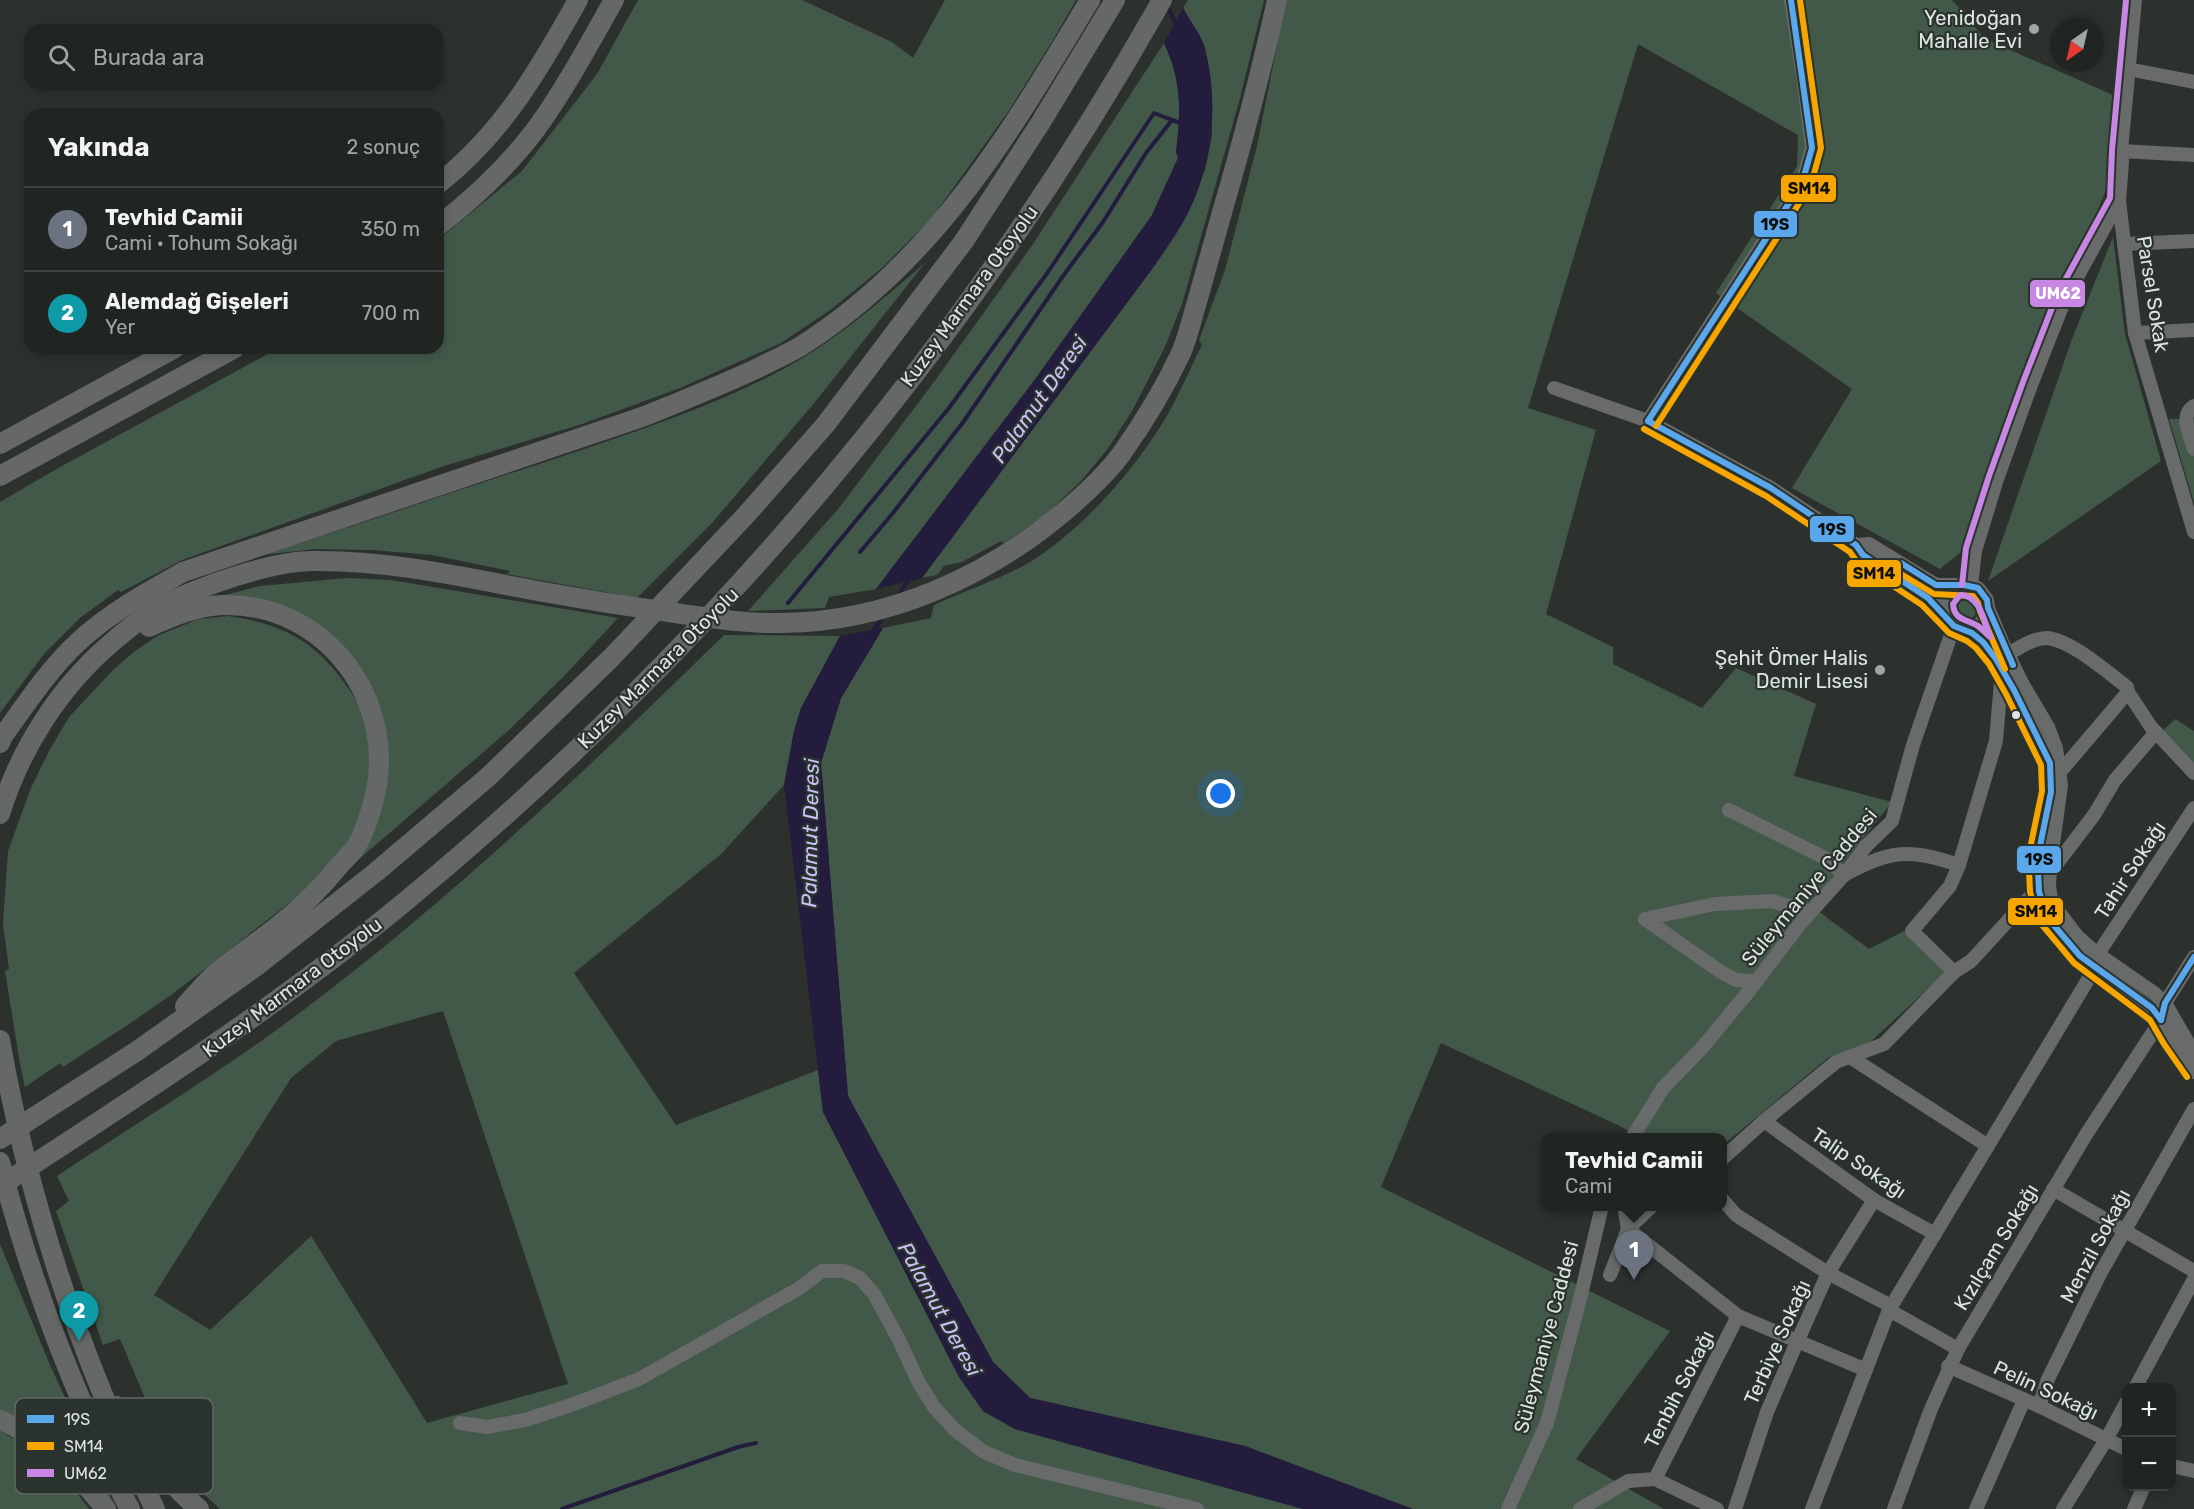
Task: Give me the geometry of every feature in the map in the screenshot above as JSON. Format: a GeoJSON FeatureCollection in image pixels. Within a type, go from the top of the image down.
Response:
{"type":"FeatureCollection","features":[{"type":"Feature","properties":{"kind":"highway"},"geometry":{"type":"LineString","coordinates":[[444,179],[492,135],[537,73],[578,0]]}},
{"type":"Feature","properties":{"kind":"highway"},"geometry":{"type":"LineString","coordinates":[[444,221],[484,186],[535,131],[570,78],[614,0]]}},
{"type":"Feature","properties":{"kind":"highway"},"geometry":{"type":"LineString","coordinates":[[0,743],[48,674],[78,641],[117,610],[183,572],[642,417],[717,388],[799,348],[857,307],[923,245],[981,172],[1043,79],[1090,0]]}},
{"type":"Feature","properties":{"kind":"highway","name":"Kuzey Marmara Otoyolu"},"geometry":{"type":"LineString","coordinates":[[0,1139],[137,1051],[258,965],[376,872],[488,777],[612,658],[675,593],[826,424],[964,241],[1041,122],[1115,0]]}},
{"type":"Feature","properties":{"kind":"highway","name":"Kuzey Marmara Otoyolu"},"geometry":{"type":"LineString","coordinates":[[0,1186],[189,1064],[286,994],[399,907],[528,796],[732,594],[840,470],[951,325],[1058,172],[1162,0]]}},
{"type":"Feature","properties":{"kind":"highway"},"geometry":{"type":"LineString","coordinates":[[0,814],[8,788],[37,733],[67,686],[92,660],[124,632],[160,607],[211,585],[255,571],[309,561],[382,565],[469,576],[609,604],[741,622],[782,623],[819,621],[874,610],[942,589],[991,564],[1036,535],[1086,493],[1120,456],[1147,415],[1183,350],[1255,98],[1277,0]]}},
{"type":"Feature","properties":{"kind":"highway"},"geometry":{"type":"LineString","coordinates":[[0,444],[164,354]]}},
{"type":"Feature","properties":{"kind":"highway"},"geometry":{"type":"LineString","coordinates":[[0,476],[224,354]]}},
{"type":"Feature","properties":{"kind":"highway"},"geometry":{"type":"LineString","coordinates":[[92,660],[149,627],[187,612],[222,605],[264,610],[308,630],[330,644],[345,661],[358,680],[373,715],[380,750],[377,789],[368,821],[356,845],[326,882],[279,925],[216,973],[137,1051]]}},
{"type":"Feature","properties":{"kind":"highway"},"geometry":{"type":"LineString","coordinates":[[0,1040],[9,1091],[37,1208],[91,1366],[104,1398]]}},
{"type":"Feature","properties":{"kind":"highway"},"geometry":{"type":"LineString","coordinates":[[0,1162],[14,1218],[47,1319],[80,1398]]}},
{"type":"Feature","properties":{"kind":"highway"},"geometry":{"type":"LineString","coordinates":[[91,1366],[112,1398]]}},
{"type":"Feature","properties":{"kind":"highway"},"geometry":{"type":"LineString","coordinates":[[0,1420],[15,1427]]}},
{"type":"Feature","properties":{"kind":"highway"},"geometry":{"type":"LineString","coordinates":[[93,1494],[106,1509]]}},
{"type":"Feature","properties":{"kind":"highway"},"geometry":{"type":"LineString","coordinates":[[122,1494],[129,1509]]}},
{"type":"Feature","properties":{"kind":"highway"},"geometry":{"type":"LineString","coordinates":[[148,1494],[155,1509]]}},
{"type":"Feature","properties":{"kind":"highway"},"geometry":{"type":"LineString","coordinates":[[185,1494],[199,1509]]}},
{"type":"Feature","properties":{"kind":"street"},"geometry":{"type":"LineString","coordinates":[[1648,421],[1802,183],[1812,148],[1791,0]]}},
{"type":"Feature","properties":{"kind":"street"},"geometry":{"type":"LineString","coordinates":[[1953,624],[1944,602],[1947,595],[1964,586],[1997,479],[2065,299],[2119,201],[2121,151],[2135,0]]}},
{"type":"Feature","properties":{"kind":"street"},"geometry":{"type":"LineString","coordinates":[[2128,69],[2194,82]]}},
{"type":"Feature","properties":{"kind":"street"},"geometry":{"type":"LineString","coordinates":[[2121,151],[2194,154]]}},
{"type":"Feature","properties":{"kind":"street","name":"Parsel Sokak"},"geometry":{"type":"LineString","coordinates":[[2119,201],[2135,333],[2188,489],[2194,532]]}},
{"type":"Feature","properties":{"kind":"street"},"geometry":{"type":"LineString","coordinates":[[2124,244],[2194,241]]}},
{"type":"Feature","properties":{"kind":"street"},"geometry":{"type":"LineString","coordinates":[[2135,333],[2194,330]]}},
{"type":"Feature","properties":{"kind":"street"},"geometry":{"type":"LineString","coordinates":[[1554,388],[1648,421],[1771,488],[1856,545],[1863,555],[1928,598],[1953,624],[1972,633],[1983,642],[2002,669],[2048,755],[2050,763],[2050,792],[2040,846],[2039,887],[2046,916],[2072,947],[2154,993],[2165,1003],[2194,1053]]}},
{"type":"Feature","properties":{"kind":"street"},"geometry":{"type":"LineString","coordinates":[[2194,405],[2189,409],[2185,418],[2194,448]]}},
{"type":"Feature","properties":{"kind":"street"},"geometry":{"type":"LineString","coordinates":[[1856,545],[1869,544],[1936,585],[1964,586],[1983,594],[2007,654],[2049,727],[2056,748],[2061,785],[2050,871],[2049,887],[2052,903],[2096,961],[2152,1008],[2194,1072]]}},
{"type":"Feature","properties":{"kind":"street"},"geometry":{"type":"LineString","coordinates":[[1953,624],[1969,629],[1982,622],[1988,608]]}},
{"type":"Feature","properties":{"kind":"street","name":"Süleymaniye Caddesi"},"geometry":{"type":"LineString","coordinates":[[1635,1133],[1663,1088],[1701,1049],[1810,912],[1844,875],[1866,846],[1892,821],[1913,746],[1953,624]]}},
{"type":"Feature","properties":{"kind":"street"},"geometry":{"type":"LineString","coordinates":[[2007,654],[2040,639],[2046,638],[2062,642],[2127,687],[2128,692],[2156,732],[2194,773]]}},
{"type":"Feature","properties":{"kind":"street"},"geometry":{"type":"LineString","coordinates":[[1954,972],[1912,931],[1950,886],[1959,865],[1996,741],[2002,669]]}},
{"type":"Feature","properties":{"kind":"street"},"geometry":{"type":"LineString","coordinates":[[2060,772],[2128,692]]}},
{"type":"Feature","properties":{"kind":"street"},"geometry":{"type":"LineString","coordinates":[[1727,1154],[1836,1062],[1884,1044],[1954,972],[1971,961],[2039,887],[2094,815],[2115,780],[2156,732]]}},
{"type":"Feature","properties":{"kind":"street","name":"Tahir Sokağı"},"geometry":{"type":"LineString","coordinates":[[1812,1509],[1890,1308],[2096,961],[2194,808]]}},
{"type":"Feature","properties":{"kind":"street"},"geometry":{"type":"LineString","coordinates":[[1729,810],[1827,860],[1844,875],[1866,863],[1889,855],[1909,852],[1929,855],[1959,865]]}},
{"type":"Feature","properties":{"kind":"street"},"geometry":{"type":"LineString","coordinates":[[1756,981],[1736,980],[1721,972],[1645,919],[1715,904],[1772,901],[1810,912]]}},
{"type":"Feature","properties":{"kind":"street","name":"Kızılçam Sokağı"},"geometry":{"type":"LineString","coordinates":[[1894,1509],[1948,1366],[2053,1189],[2161,1020],[2165,1003],[2194,957]]}},
{"type":"Feature","properties":{"kind":"street"},"geometry":{"type":"LineString","coordinates":[[1850,1057],[1988,1146]]}},
{"type":"Feature","properties":{"kind":"street","name":"Menzil Sokağı"},"geometry":{"type":"LineString","coordinates":[[2039,1406],[2048,1379],[2101,1272],[2194,1109]]}},
{"type":"Feature","properties":{"kind":"street","name":"Talip Sokağı"},"geometry":{"type":"LineString","coordinates":[[1764,1121],[1874,1200],[1935,1234]]}},
{"type":"Feature","properties":{"kind":"street"},"geometry":{"type":"LineString","coordinates":[[2053,1189],[2194,1271]]}},
{"type":"Feature","properties":{"kind":"street","name":"Terbiye Sokağı"},"geometry":{"type":"LineString","coordinates":[[1735,1509],[1767,1412],[1828,1273],[1874,1200]]}},
{"type":"Feature","properties":{"kind":"street"},"geometry":{"type":"LineString","coordinates":[[1727,1205],[1736,1215],[1828,1273],[1958,1348]]}},
{"type":"Feature","properties":{"kind":"street","name":"Süleymaniye Caddesi"},"geometry":{"type":"LineString","coordinates":[[1508,1509],[1547,1423],[1601,1211]]}},
{"type":"Feature","properties":{"kind":"street"},"geometry":{"type":"LineString","coordinates":[[1625,1211],[1628,1229],[1738,1316],[1866,1370]]}},
{"type":"Feature","properties":{"kind":"street"},"geometry":{"type":"LineString","coordinates":[[1610,1275],[1628,1229],[1647,1211]]}},
{"type":"Feature","properties":{"kind":"street"},"geometry":{"type":"LineString","coordinates":[[460,1423],[487,1427],[525,1420],[574,1404],[650,1374],[798,1289],[822,1271],[844,1271],[860,1278],[874,1294],[919,1383],[934,1407],[955,1430],[984,1452],[1016,1465],[1197,1509]]}},
{"type":"Feature","properties":{"kind":"street"},"geometry":{"type":"LineString","coordinates":[[2138,1383],[2194,1279]]}},
{"type":"Feature","properties":{"kind":"street","name":"Tenbih Sokağı"},"geometry":{"type":"LineString","coordinates":[[1655,1479],[1738,1316]]}},
{"type":"Feature","properties":{"kind":"street","name":"Pelin Sokağı"},"geometry":{"type":"LineString","coordinates":[[1948,1366],[2039,1406],[2122,1447]]}},
{"type":"Feature","properties":{"kind":"street"},"geometry":{"type":"LineString","coordinates":[[1976,1509],[2024,1400]]}},
{"type":"Feature","properties":{"kind":"street"},"geometry":{"type":"LineString","coordinates":[[2063,1509],[2122,1412]]}},
{"type":"Feature","properties":{"kind":"street"},"geometry":{"type":"LineString","coordinates":[[2176,1467],[2194,1471]]}},
{"type":"Feature","properties":{"kind":"street"},"geometry":{"type":"LineString","coordinates":[[1580,1509],[1628,1481],[1655,1479],[1717,1509]]}},
{"type":"Feature","properties":{"kind":"street"},"geometry":{"type":"LineString","coordinates":[[2134,1509],[2143,1491]]}},
{"type":"Feature","properties":{"kind":"green space"},"geometry":{"type":"Polygon","coordinates":[[[638,0],[802,0],[892,42],[913,58],[945,0],[1076,0],[1008,112],[931,219],[882,268],[833,308],[781,343],[680,388],[582,424],[444,466],[182,560],[121,592],[118,590],[80,618],[44,654],[0,713],[0,502],[268,354],[444,354],[444,235],[522,171],[597,74],[638,0]]]}},
{"type":"Feature","properties":{"kind":"green space"},"geometry":{"type":"Polygon","coordinates":[[[1188,0],[1264,0],[1240,98],[1182,304],[1164,349],[1132,411],[1109,447],[1082,480],[1044,516],[1004,543],[1001,541],[962,562],[944,566],[937,575],[922,578],[1155,265],[1205,171],[1212,136],[1211,90],[1205,47],[1183,8],[1188,0]]]}},
{"type":"Feature","properties":{"kind":"green space"},"geometry":{"type":"Polygon","coordinates":[[[1286,0],[1952,0],[1985,39],[2050,67],[2050,72],[2061,72],[2120,98],[2105,192],[1962,551],[1940,569],[1792,488],[1852,389],[1716,293],[1797,166],[1798,135],[1638,44],[1528,408],[1596,430],[1546,614],[1613,647],[1613,664],[1702,708],[1736,668],[1816,704],[1794,776],[1892,802],[1810,905],[1869,949],[1904,931],[1945,973],[1867,1045],[1829,1057],[1727,1142],[1727,1133],[1632,1133],[1441,1043],[1381,1187],[1670,1331],[1576,1459],[1664,1509],[1413,1509],[1245,1446],[1030,1398],[993,1362],[848,1096],[821,763],[841,698],[883,628],[931,618],[934,605],[1023,566],[1063,538],[1120,481],[1152,439],[1180,391],[1202,345],[1199,340],[1225,270],[1257,146],[1286,0]]]}},
{"type":"Feature","properties":{"kind":"green space"},"geometry":{"type":"Polygon","coordinates":[[[1164,43],[1174,70],[1179,96],[1176,152],[1178,158],[1152,215],[1035,379],[876,589],[829,597],[825,608],[748,611],[839,508],[934,382],[1031,247],[1164,43]]]}},
{"type":"Feature","properties":{"kind":"green space"},"geometry":{"type":"Polygon","coordinates":[[[2113,237],[2125,334],[2161,461],[1988,581],[2072,339],[2113,237]]]}},
{"type":"Feature","properties":{"kind":"green space"},"geometry":{"type":"Polygon","coordinates":[[[925,263],[815,402],[712,523],[637,598],[507,574],[510,571],[432,555],[372,550],[314,549],[262,555],[616,438],[711,403],[793,364],[833,338],[925,263]]]}},
{"type":"Feature","properties":{"kind":"green space"},"geometry":{"type":"Polygon","coordinates":[[[2169,419],[2194,419],[2194,503],[2169,419]]]}},
{"type":"Feature","properties":{"kind":"green space"},"geometry":{"type":"Polygon","coordinates":[[[348,578],[391,580],[618,618],[509,730],[350,867],[387,760],[334,640],[213,598],[260,586],[348,578]]]}},
{"type":"Feature","properties":{"kind":"green space"},"geometry":{"type":"Polygon","coordinates":[[[1965,596],[1970,597],[1976,603],[1976,613],[1970,619],[1965,620],[1960,619],[1954,613],[1953,608],[1954,603],[1960,597],[1965,596]]]}},
{"type":"Feature","properties":{"kind":"green space"},"geometry":{"type":"Polygon","coordinates":[[[228,616],[268,625],[301,640],[328,662],[353,695],[364,720],[370,751],[367,797],[360,816],[350,837],[334,861],[315,882],[293,900],[170,996],[63,1067],[60,1063],[25,1087],[5,971],[9,969],[3,924],[8,851],[31,788],[69,717],[114,669],[159,635],[199,619],[228,616]]]}},
{"type":"Feature","properties":{"kind":"green space"},"geometry":{"type":"Polygon","coordinates":[[[724,635],[840,636],[801,708],[794,731],[784,785],[721,854],[574,973],[676,1125],[818,1070],[823,1112],[959,1377],[983,1411],[1015,1429],[1303,1509],[220,1509],[204,1494],[213,1494],[213,1398],[145,1398],[120,1339],[103,1345],[56,1211],[69,1201],[57,1176],[239,1056],[298,1014],[410,925],[570,783],[724,635]],[[443,1011],[336,1041],[291,1078],[154,1295],[210,1330],[311,1236],[427,1423],[568,1384],[443,1011]]]}},
{"type":"Feature","properties":{"kind":"green space"},"geometry":{"type":"Polygon","coordinates":[[[2175,719],[2194,731],[2194,770],[2153,740],[2175,719]]]}},
{"type":"Feature","properties":{"kind":"green space"},"geometry":{"type":"Polygon","coordinates":[[[0,1244],[65,1398],[15,1398],[15,1418],[0,1410],[0,1244]]]}},
{"type":"Feature","properties":{"kind":"green space"},"geometry":{"type":"Polygon","coordinates":[[[0,1431],[15,1441],[15,1494],[77,1494],[89,1509],[0,1509],[0,1431]]]}},
{"type":"Feature","properties":{"kind":"green space"},"geometry":{"type":"Polygon","coordinates":[[[99,1494],[109,1494],[116,1509],[99,1494]]]}},
{"type":"Feature","properties":{"kind":"water"},"geometry":{"type":"Polygon","coordinates":[[[1183,8],[1199,33],[1205,49],[1212,91],[1208,155],[1196,196],[1187,215],[1155,265],[922,578],[876,589],[1035,380],[1152,215],[1178,158],[1176,152],[1179,97],[1174,71],[1164,43],[1183,8]]]}},
{"type":"Feature","properties":{"kind":"water"},"geometry":{"type":"Polygon","coordinates":[[[883,628],[841,698],[821,763],[848,1096],[993,1362],[1030,1398],[1245,1446],[1413,1509],[1303,1509],[1015,1429],[983,1411],[959,1377],[823,1112],[784,785],[794,731],[801,708],[840,636],[883,628]]]}},
{"type":"Feature","properties":{"kind":"waterway","name":"Palamut Deresi"},"geometry":{"type":"LineString","coordinates":[[1167,6],[1177,26]]}},
{"type":"Feature","properties":{"kind":"waterway"},"geometry":{"type":"LineString","coordinates":[[788,603],[949,408],[1048,272],[1154,113],[1172,120]]}},
{"type":"Feature","properties":{"kind":"waterway"},"geometry":{"type":"LineString","coordinates":[[860,552],[964,421],[1063,276],[1103,222],[1146,153],[1172,120],[1184,124]]}},
{"type":"Feature","properties":{"kind":"waterway","name":"Palamut Deresi"},"geometry":{"type":"LineString","coordinates":[[898,596],[910,577]]}},
{"type":"Feature","properties":{"kind":"waterway","name":"Palamut Deresi"},"geometry":{"type":"LineString","coordinates":[[872,633],[885,614]]}},
{"type":"Feature","properties":{"kind":"waterway"},"geometry":{"type":"LineString","coordinates":[[562,1509],[738,1447],[756,1443]]}},
{"type":"Feature","properties":{"kind":"transit line","name":"19S"},"geometry":{"type":"LineString","coordinates":[[1648,421],[1802,183],[1812,148],[1791,0]]}},
{"type":"Feature","properties":{"kind":"transit line","name":"SM14"},"geometry":{"type":"LineString","coordinates":[[1656,426],[1811,185],[1821,148],[1800,0]]}},
{"type":"Feature","properties":{"kind":"transit line","name":"UM62"},"geometry":{"type":"LineString","coordinates":[[1962,585],[1966,548],[2023,382],[2057,295],[2110,198],[2112,150],[2126,0]]}},
{"type":"Feature","properties":{"kind":"transit line","name":"19S"},"geometry":{"type":"LineString","coordinates":[[1648,421],[1771,488],[1856,545],[1863,555],[1928,598],[1954,626],[1972,633],[1983,642],[2014,690],[2050,763],[2051,792],[2040,846],[2038,870],[2039,891],[2046,916],[2080,956],[2152,1008],[2161,1020]]}},
{"type":"Feature","properties":{"kind":"transit line","name":"SM14"},"geometry":{"type":"LineString","coordinates":[[1644,429],[1766,496],[1850,552],[1857,562],[1922,605],[1949,633],[1976,648],[1989,664],[2006,694],[2041,765],[2042,791],[2031,844],[2029,869],[2030,892],[2038,920],[2074,963],[2150,1020],[2187,1077]]}},
{"type":"Feature","properties":{"kind":"transit line","name":"19S"},"geometry":{"type":"LineString","coordinates":[[1901,563],[1936,585],[1964,585],[1978,588],[1987,600],[1988,608],[2013,665]]}},
{"type":"Feature","properties":{"kind":"transit line","name":"SM14"},"geometry":{"type":"LineString","coordinates":[[1896,571],[1934,594],[1973,596],[2005,669]]}},
{"type":"Feature","properties":{"kind":"transit line","name":"UM62"},"geometry":{"type":"LineString","coordinates":[[1960,595],[1967,596],[1977,604],[1990,637],[1978,626],[1958,616],[1953,604],[1960,595]]}},
{"type":"Feature","properties":{"kind":"transit line","name":"19S"},"geometry":{"type":"LineString","coordinates":[[2161,1020],[2165,1003],[2194,957]]}},
{"type":"Feature","properties":{"kind":"place","name":"Yenidoğan Mahalle Evi"},"geometry":{"type":"Point","coordinates":[2034,29]}},
{"type":"Feature","properties":{"kind":"place","name":"Şehit Ömer Halis Demir Lisesi"},"geometry":{"type":"Point","coordinates":[1880,670]}},
{"type":"Feature","properties":{"kind":"place","name":"Tevhid Camii"},"geometry":{"type":"Point","coordinates":[1634,1280]}},
{"type":"Feature","properties":{"kind":"place","name":"Alemdağ Gişeleri"},"geometry":{"type":"Point","coordinates":[79,1341]}}]}
